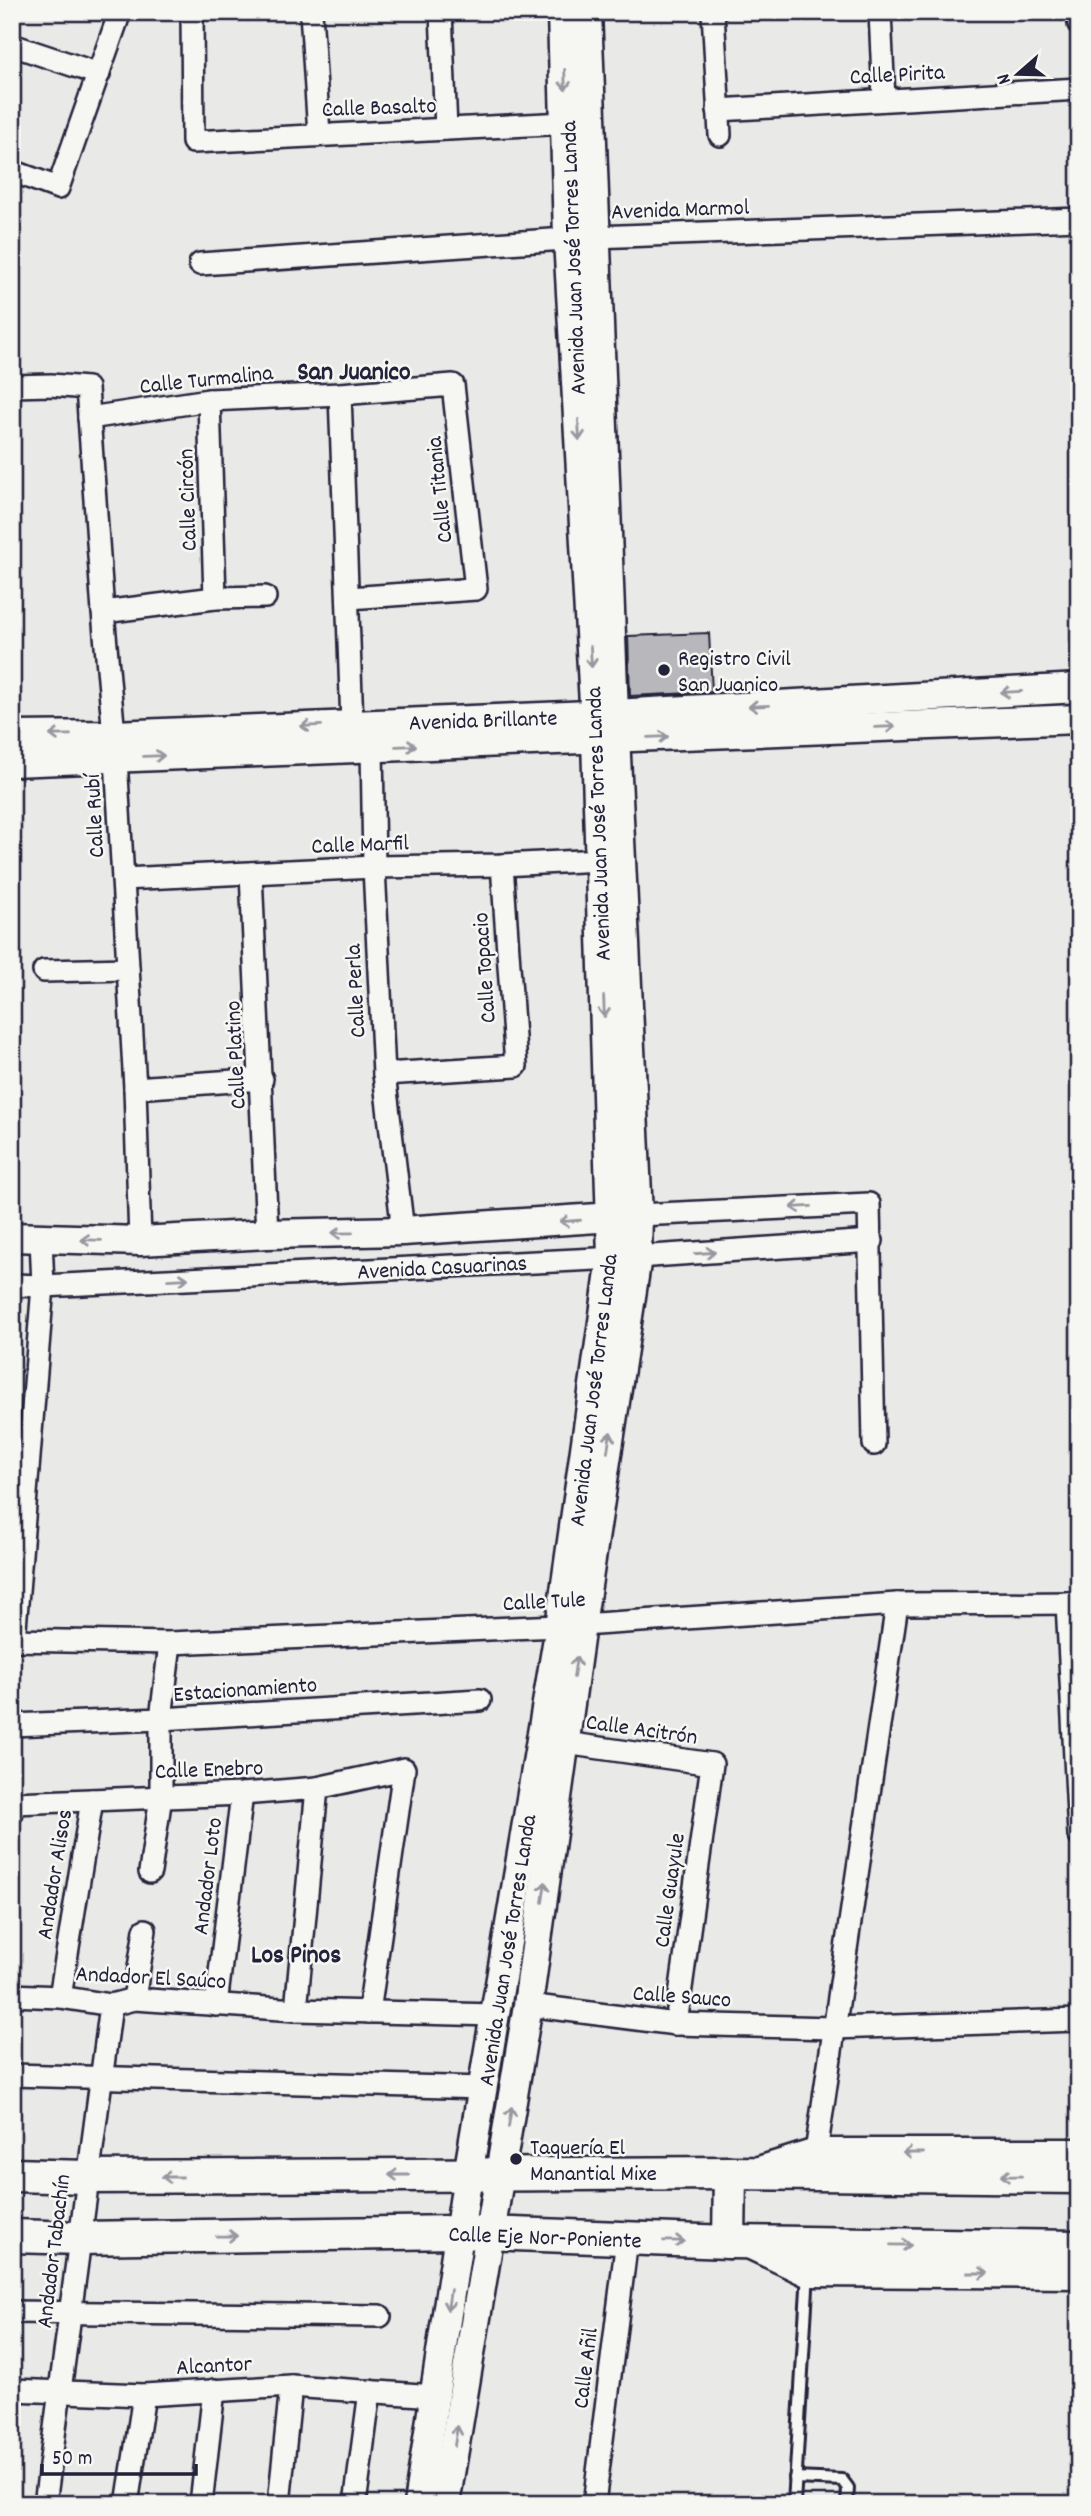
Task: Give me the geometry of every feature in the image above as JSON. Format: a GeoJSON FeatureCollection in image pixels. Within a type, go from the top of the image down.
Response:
{"type":"FeatureCollection","features":[{"type":"Feature","properties":{"kind":"main road","name":"Avenida Juan José Torres Landa"},"geometry":{"type":"LineString","coordinates":[[562,12],[566,123],[581,238]]}},
{"type":"Feature","properties":{"kind":"main road","name":"Avenida Juan José Torres Landa"},"geometry":{"type":"LineString","coordinates":[[418,2504],[458,2232],[496,2015],[571,1625],[624,1258],[605,727],[581,238],[587,12]]}},
{"type":"Feature","properties":{"kind":"main road","name":"Avenida Brillante"},"geometry":{"type":"LineString","coordinates":[[12,736],[115,746],[372,747],[1079,688]]}},
{"type":"Feature","properties":{"kind":"main road","name":"Avenida Brillante"},"geometry":{"type":"LineString","coordinates":[[12,762],[115,746],[352,724],[605,727],[1079,719]]}},
{"type":"Feature","properties":{"kind":"main road","name":"Avenida Juan José Torres Landa"},"geometry":{"type":"LineString","coordinates":[[605,727],[600,860],[624,1217]]}},
{"type":"Feature","properties":{"kind":"main road","name":"Avenida Casuarinas"},"geometry":{"type":"LineString","coordinates":[[12,1237],[140,1241],[267,1234],[403,1231],[624,1217]]}},
{"type":"Feature","properties":{"kind":"main road","name":"Avenida Juan José Torres Landa"},"geometry":{"type":"LineString","coordinates":[[445,2504],[528,2005],[565,1743],[571,1625]]}},
{"type":"Feature","properties":{"kind":"main road"},"geometry":{"type":"LineString","coordinates":[[12,2175],[88,2177],[741,2174],[814,2163],[1079,2153]]}},
{"type":"Feature","properties":{"kind":"main road"},"geometry":{"type":"LineString","coordinates":[[814,2163],[1079,2177]]}},
{"type":"Feature","properties":{"kind":"main road"},"geometry":{"type":"LineString","coordinates":[[741,2174],[737,2242],[808,2272],[1079,2274]]}},
{"type":"Feature","properties":{"kind":"main road","name":"Calle Eje Nor-Poniente"},"geometry":{"type":"LineString","coordinates":[[12,2236],[80,2238],[458,2232],[737,2242],[1079,2247]]}},
{"type":"Feature","properties":{"kind":"street"},"geometry":{"type":"LineString","coordinates":[[12,171],[58,188],[120,12]]}},
{"type":"Feature","properties":{"kind":"street","name":"Calle Basalto"},"geometry":{"type":"LineString","coordinates":[[192,12],[193,142],[566,123]]}},
{"type":"Feature","properties":{"kind":"street"},"geometry":{"type":"LineString","coordinates":[[311,12],[319,134]]}},
{"type":"Feature","properties":{"kind":"street"},"geometry":{"type":"LineString","coordinates":[[441,12],[446,129]]}},
{"type":"Feature","properties":{"kind":"street"},"geometry":{"type":"LineString","coordinates":[[713,12],[720,135]]}},
{"type":"Feature","properties":{"kind":"street"},"geometry":{"type":"LineString","coordinates":[[880,12],[884,100]]}},
{"type":"Feature","properties":{"kind":"street"},"geometry":{"type":"LineString","coordinates":[[1078,12],[1079,24]]}},
{"type":"Feature","properties":{"kind":"street"},"geometry":{"type":"LineString","coordinates":[[12,45],[99,74]]}},
{"type":"Feature","properties":{"kind":"street","name":"Calle Pirita"},"geometry":{"type":"LineString","coordinates":[[718,110],[1079,89]]}},
{"type":"Feature","properties":{"kind":"street","name":"Avenida Marmol"},"geometry":{"type":"LineString","coordinates":[[200,264],[581,238],[1079,219]]}},
{"type":"Feature","properties":{"kind":"street","name":"Calle Turmalina"},"geometry":{"type":"LineString","coordinates":[[89,418],[209,400],[453,385]]}},
{"type":"Feature","properties":{"kind":"street","name":"Calle Titania"},"geometry":{"type":"LineString","coordinates":[[349,598],[475,589],[453,385]]}},
{"type":"Feature","properties":{"kind":"street","name":"Calle Rubí"},"geometry":{"type":"LineString","coordinates":[[12,386],[87,388],[115,746],[135,1088],[140,1241]]}},
{"type":"Feature","properties":{"kind":"street"},"geometry":{"type":"LineString","coordinates":[[340,394],[352,724]]}},
{"type":"Feature","properties":{"kind":"street","name":"Calle Circón"},"geometry":{"type":"LineString","coordinates":[[209,400],[215,598]]}},
{"type":"Feature","properties":{"kind":"street"},"geometry":{"type":"LineString","coordinates":[[103,612],[215,598],[265,597]]}},
{"type":"Feature","properties":{"kind":"street","name":"Calle Perla"},"geometry":{"type":"LineString","coordinates":[[372,747],[374,867],[384,1074],[403,1231]]}},
{"type":"Feature","properties":{"kind":"street","name":"Calle Marfil"},"geometry":{"type":"LineString","coordinates":[[123,879],[600,860]]}},
{"type":"Feature","properties":{"kind":"street","name":"Calle Topacio"},"geometry":{"type":"LineString","coordinates":[[384,1074],[516,1066],[502,865]]}},
{"type":"Feature","properties":{"kind":"street","name":"Calle Platino"},"geometry":{"type":"LineString","coordinates":[[251,873],[267,1234]]}},
{"type":"Feature","properties":{"kind":"street"},"geometry":{"type":"LineString","coordinates":[[44,971],[128,969]]}},
{"type":"Feature","properties":{"kind":"street"},"geometry":{"type":"LineString","coordinates":[[135,1088],[262,1079]]}},
{"type":"Feature","properties":{"kind":"street","name":"Avenida Casuarinas"},"geometry":{"type":"LineString","coordinates":[[12,1285],[43,1286],[624,1258],[872,1241],[869,1204],[624,1217]]}},
{"type":"Feature","properties":{"kind":"street"},"geometry":{"type":"LineString","coordinates":[[13,1640],[43,1286],[41,1238]]}},
{"type":"Feature","properties":{"kind":"street"},"geometry":{"type":"LineString","coordinates":[[872,1241],[874,1444]]}},
{"type":"Feature","properties":{"kind":"street"},"geometry":{"type":"LineString","coordinates":[[1073,1603],[1079,1835]]}},
{"type":"Feature","properties":{"kind":"street","name":"Calle Tule"},"geometry":{"type":"LineString","coordinates":[[13,1640],[170,1643],[571,1625],[897,1604],[1073,1603]]}},
{"type":"Feature","properties":{"kind":"street"},"geometry":{"type":"LineString","coordinates":[[814,2163],[897,1604]]}},
{"type":"Feature","properties":{"kind":"street"},"geometry":{"type":"LineString","coordinates":[[150,1872],[161,1796],[161,1719],[170,1643]]}},
{"type":"Feature","properties":{"kind":"street","name":"Estacionamiento"},"geometry":{"type":"LineString","coordinates":[[12,1725],[480,1700]]}},
{"type":"Feature","properties":{"kind":"street","name":"Calle Acitrón"},"geometry":{"type":"LineString","coordinates":[[565,1743],[712,1764]]}},
{"type":"Feature","properties":{"kind":"street","name":"Calle Guayule"},"geometry":{"type":"LineString","coordinates":[[676,2024],[712,1764]]}},
{"type":"Feature","properties":{"kind":"street","name":"Calle Enebro"},"geometry":{"type":"LineString","coordinates":[[13,1808],[92,1800],[317,1788],[404,1769],[369,2012]]}},
{"type":"Feature","properties":{"kind":"street"},"geometry":{"type":"LineString","coordinates":[[296,2010],[317,1788]]}},
{"type":"Feature","properties":{"kind":"street","name":"Andador Loto"},"geometry":{"type":"LineString","coordinates":[[216,2005],[242,1794]]}},
{"type":"Feature","properties":{"kind":"street","name":"Andador Alisos"},"geometry":{"type":"LineString","coordinates":[[60,1997],[92,1800]]}},
{"type":"Feature","properties":{"kind":"street"},"geometry":{"type":"LineString","coordinates":[[134,1999],[145,1930]]}},
{"type":"Feature","properties":{"kind":"street","name":"Andador El Saúco"},"geometry":{"type":"LineString","coordinates":[[12,1995],[60,1997],[111,2005],[134,1999],[296,2010],[496,2015]]}},
{"type":"Feature","properties":{"kind":"street","name":"Andador Tabachín"},"geometry":{"type":"LineString","coordinates":[[45,2504],[111,2005]]}},
{"type":"Feature","properties":{"kind":"street","name":"Calle Sauco"},"geometry":{"type":"LineString","coordinates":[[528,2005],[676,2024],[833,2028],[1079,2020]]}},
{"type":"Feature","properties":{"kind":"street"},"geometry":{"type":"LineString","coordinates":[[12,2075],[484,2088]]}},
{"type":"Feature","properties":{"kind":"street","name":"Calle Añil"},"geometry":{"type":"LineString","coordinates":[[594,2504],[627,2239]]}},
{"type":"Feature","properties":{"kind":"street"},"geometry":{"type":"LineString","coordinates":[[12,2312],[380,2316]]}},
{"type":"Feature","properties":{"kind":"street"},"geometry":{"type":"LineString","coordinates":[[279,2504],[291,2386]]}},
{"type":"Feature","properties":{"kind":"street","name":"Alcantor"},"geometry":{"type":"LineString","coordinates":[[12,2390],[144,2395],[291,2386],[435,2396]]}},
{"type":"Feature","properties":{"kind":"street"},"geometry":{"type":"LineString","coordinates":[[201,2504],[215,2390]]}},
{"type":"Feature","properties":{"kind":"street"},"geometry":{"type":"LineString","coordinates":[[355,2504],[370,2391]]}},
{"type":"Feature","properties":{"kind":"street"},"geometry":{"type":"LineString","coordinates":[[127,2504],[144,2395]]}},
{"type":"Feature","properties":{"kind":"lane"},"geometry":{"type":"LineString","coordinates":[[794,2504],[808,2272]]}},
{"type":"Feature","properties":{"kind":"lane"},"geometry":{"type":"LineString","coordinates":[[795,2477],[842,2480],[848,2488],[847,2504]]}},
{"type":"Feature","properties":{"kind":"building","name":"Registro Civil San Juanico"},"geometry":{"type":"Polygon","coordinates":[[[709,633],[712,692],[630,696],[628,636],[709,633]]]}},
{"type":"Feature","properties":{"kind":"place","name":"Registro Civil San Juanico"},"geometry":{"type":"Point","coordinates":[664,670]}},
{"type":"Feature","properties":{"kind":"place","name":"Taquería El Manantial Mixe"},"geometry":{"type":"Point","coordinates":[516,2159]}},
{"type":"Feature","properties":{"kind":"district","name":"San Juanico"},"geometry":{"type":"Point","coordinates":[354,370]}},
{"type":"Feature","properties":{"kind":"district","name":"Los Pinos"},"geometry":{"type":"Point","coordinates":[296,1953]}}]}
